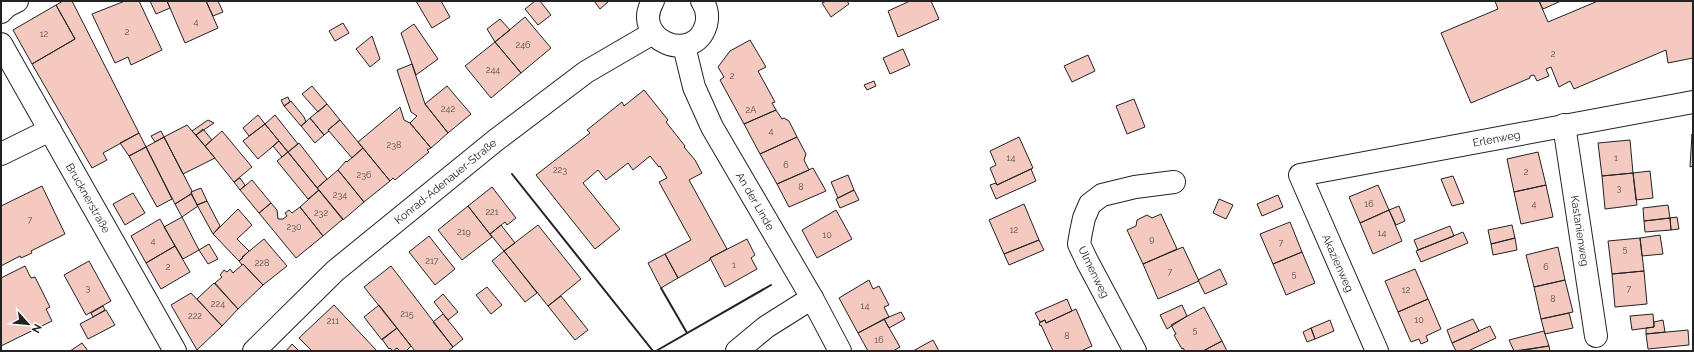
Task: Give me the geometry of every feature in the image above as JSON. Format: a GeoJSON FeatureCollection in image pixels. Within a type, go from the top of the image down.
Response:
{"type":"FeatureCollection","features":[{"type":"Feature","properties":{"kind":"street"},"geometry":{"type":"LineString","coordinates":[[1,12],[7,6],[17,1]]}},
{"type":"Feature","properties":{"kind":"street"},"geometry":{"type":"LineString","coordinates":[[653,1],[649,10],[648,18],[653,34],[662,42],[672,46],[684,46],[699,37],[707,21],[707,12],[702,1]]}},
{"type":"Feature","properties":{"kind":"street","name":"Konrad-Adenauer-Straße"},"geometry":{"type":"LineString","coordinates":[[254,351],[335,271],[496,140],[586,72],[653,34]]}},
{"type":"Feature","properties":{"kind":"street","name":"Brucknerstraße"},"geometry":{"type":"LineString","coordinates":[[1,44],[175,351]]}},
{"type":"Feature","properties":{"kind":"street","name":"An der Linde"},"geometry":{"type":"LineString","coordinates":[[684,46],[694,87],[712,127],[812,298],[840,351]]}},
{"type":"Feature","properties":{"kind":"street","name":"Erlenweg"},"geometry":{"type":"LineString","coordinates":[[1300,175],[1693,102]]}},
{"type":"Feature","properties":{"kind":"street","name":"Kastanienweg"},"geometry":{"type":"LineString","coordinates":[[1564,125],[1596,336]]}},
{"type":"Feature","properties":{"kind":"street"},"geometry":{"type":"LineString","coordinates":[[1,154],[50,130]]}},
{"type":"Feature","properties":{"kind":"street","name":"Akazienweg"},"geometry":{"type":"LineString","coordinates":[[1300,175],[1377,351]]}},
{"type":"Feature","properties":{"kind":"street","name":"Ulmenweg"},"geometry":{"type":"LineString","coordinates":[[1135,351],[1079,244],[1084,218],[1090,204],[1102,195],[1135,187],[1174,182]]}},
{"type":"Feature","properties":{"kind":"street"},"geometry":{"type":"LineString","coordinates":[[737,351],[766,327],[812,298]]}},
{"type":"Feature","properties":{"kind":"building"},"geometry":{"type":"Polygon","coordinates":[[[63,1],[72,1],[139,133],[103,153],[107,160],[92,168],[32,64],[75,39],[56,5],[63,1]]]}},
{"type":"Feature","properties":{"kind":"building"},"geometry":{"type":"Polygon","coordinates":[[[125,1],[139,1],[162,50],[131,65],[128,57],[115,63],[92,14],[125,1]]]}},
{"type":"Feature","properties":{"kind":"building"},"geometry":{"type":"Polygon","coordinates":[[[150,1],[167,1],[170,8],[156,14],[150,1]]]}},
{"type":"Feature","properties":{"kind":"building"},"geometry":{"type":"Polygon","coordinates":[[[167,1],[206,1],[218,28],[185,43],[167,1]]]}},
{"type":"Feature","properties":{"kind":"building"},"geometry":{"type":"Polygon","coordinates":[[[206,1],[218,1],[223,12],[213,16],[206,1]]]}},
{"type":"Feature","properties":{"kind":"building"},"geometry":{"type":"Polygon","coordinates":[[[416,1],[441,1],[450,17],[432,28],[416,1]]]}},
{"type":"Feature","properties":{"kind":"building"},"geometry":{"type":"Polygon","coordinates":[[[535,1],[540,1],[551,15],[538,25],[525,9],[535,1]]]}},
{"type":"Feature","properties":{"kind":"building"},"geometry":{"type":"Polygon","coordinates":[[[594,1],[609,1],[600,9],[594,1]]]}},
{"type":"Feature","properties":{"kind":"building"},"geometry":{"type":"Polygon","coordinates":[[[826,1],[847,1],[849,4],[831,17],[822,3],[826,1]]]}},
{"type":"Feature","properties":{"kind":"building"},"geometry":{"type":"Polygon","coordinates":[[[910,1],[931,1],[939,19],[898,37],[888,11],[910,1]]]}},
{"type":"Feature","properties":{"kind":"building"},"geometry":{"type":"Polygon","coordinates":[[[1495,1],[1539,1],[1548,22],[1598,1],[1693,1],[1693,58],[1668,63],[1666,50],[1574,89],[1570,81],[1559,87],[1551,67],[1546,69],[1549,76],[1537,81],[1534,75],[1530,76],[1530,78],[1471,103],[1441,33],[1498,9],[1495,1]]]}},
{"type":"Feature","properties":{"kind":"building"},"geometry":{"type":"Polygon","coordinates":[[[1539,1],[1561,1],[1543,9],[1539,1]]]}},
{"type":"Feature","properties":{"kind":"building"},"geometry":{"type":"Polygon","coordinates":[[[56,5],[75,39],[32,64],[13,30],[56,5]]]}},
{"type":"Feature","properties":{"kind":"building"},"geometry":{"type":"Polygon","coordinates":[[[525,17],[551,48],[521,73],[495,42],[525,17]]]}},
{"type":"Feature","properties":{"kind":"building"},"geometry":{"type":"Polygon","coordinates":[[[500,19],[510,30],[495,42],[487,29],[500,19]]]}},
{"type":"Feature","properties":{"kind":"building"},"geometry":{"type":"Polygon","coordinates":[[[343,23],[349,33],[335,41],[329,31],[343,23]]]}},
{"type":"Feature","properties":{"kind":"building"},"geometry":{"type":"Polygon","coordinates":[[[414,24],[438,59],[416,75],[401,33],[414,24]]]}},
{"type":"Feature","properties":{"kind":"building"},"geometry":{"type":"Polygon","coordinates":[[[372,36],[380,59],[370,67],[356,49],[372,36]]]}},
{"type":"Feature","properties":{"kind":"building"},"geometry":{"type":"Polygon","coordinates":[[[750,40],[766,67],[758,71],[775,102],[772,103],[776,110],[744,124],[720,80],[724,77],[718,67],[730,51],[750,40]]]}},
{"type":"Feature","properties":{"kind":"building"},"geometry":{"type":"Polygon","coordinates":[[[495,42],[521,73],[491,98],[465,66],[495,42]]]}},
{"type":"Feature","properties":{"kind":"building"},"geometry":{"type":"Polygon","coordinates":[[[903,49],[910,65],[890,74],[883,58],[903,49]]]}},
{"type":"Feature","properties":{"kind":"building"},"geometry":{"type":"Polygon","coordinates":[[[1088,55],[1095,71],[1072,82],[1064,66],[1088,55]]]}},
{"type":"Feature","properties":{"kind":"building"},"geometry":{"type":"Polygon","coordinates":[[[412,64],[425,104],[448,133],[431,148],[410,123],[417,116],[411,112],[397,70],[412,64]]]}},
{"type":"Feature","properties":{"kind":"building"},"geometry":{"type":"Polygon","coordinates":[[[874,81],[876,86],[867,90],[864,85],[874,81]]]}},
{"type":"Feature","properties":{"kind":"building"},"geometry":{"type":"Polygon","coordinates":[[[312,86],[327,104],[318,112],[302,94],[312,86]]]}},
{"type":"Feature","properties":{"kind":"building"},"geometry":{"type":"Polygon","coordinates":[[[447,86],[471,114],[448,133],[425,104],[447,86]]]}},
{"type":"Feature","properties":{"kind":"building"},"geometry":{"type":"Polygon","coordinates":[[[644,90],[668,120],[666,122],[695,160],[702,173],[689,180],[727,249],[678,278],[665,254],[691,240],[659,182],[667,178],[660,166],[659,167],[650,156],[633,170],[628,163],[606,180],[598,170],[583,183],[620,229],[595,249],[536,175],[590,133],[587,130],[622,102],[624,106],[644,90]]]}},
{"type":"Feature","properties":{"kind":"building"},"geometry":{"type":"Polygon","coordinates":[[[288,97],[290,102],[284,106],[281,100],[288,97]]]}},
{"type":"Feature","properties":{"kind":"building"},"geometry":{"type":"Polygon","coordinates":[[[1134,99],[1145,127],[1127,134],[1116,106],[1134,99]]]}},
{"type":"Feature","properties":{"kind":"building"},"geometry":{"type":"Polygon","coordinates":[[[291,101],[304,117],[306,122],[301,126],[284,106],[291,101]]]}},
{"type":"Feature","properties":{"kind":"building"},"geometry":{"type":"Polygon","coordinates":[[[327,104],[340,120],[324,135],[310,118],[327,104]]]}},
{"type":"Feature","properties":{"kind":"building"},"geometry":{"type":"Polygon","coordinates":[[[400,107],[404,120],[410,123],[431,148],[427,150],[429,152],[395,180],[393,178],[390,181],[358,142],[400,107]]]}},
{"type":"Feature","properties":{"kind":"building"},"geometry":{"type":"Polygon","coordinates":[[[776,110],[782,119],[784,118],[789,121],[797,137],[760,154],[744,124],[776,110]]]}},
{"type":"Feature","properties":{"kind":"building"},"geometry":{"type":"Polygon","coordinates":[[[258,115],[265,124],[249,136],[243,128],[258,115]]]}},
{"type":"Feature","properties":{"kind":"building"},"geometry":{"type":"Polygon","coordinates":[[[275,115],[298,144],[288,152],[265,124],[275,115]]]}},
{"type":"Feature","properties":{"kind":"building"},"geometry":{"type":"Polygon","coordinates":[[[310,118],[324,135],[315,143],[301,126],[310,118]]]}},
{"type":"Feature","properties":{"kind":"building"},"geometry":{"type":"Polygon","coordinates":[[[208,120],[214,123],[196,135],[192,131],[208,120]]]}},
{"type":"Feature","properties":{"kind":"building"},"geometry":{"type":"Polygon","coordinates":[[[340,120],[363,148],[352,158],[328,130],[340,120]]]}},
{"type":"Feature","properties":{"kind":"building"},"geometry":{"type":"Polygon","coordinates":[[[265,124],[279,141],[258,159],[243,141],[265,124]]]}},
{"type":"Feature","properties":{"kind":"building"},"geometry":{"type":"Polygon","coordinates":[[[187,125],[215,158],[183,174],[164,137],[187,125]]]}},
{"type":"Feature","properties":{"kind":"building"},"geometry":{"type":"Polygon","coordinates":[[[203,129],[212,140],[205,146],[196,135],[203,129]]]}},
{"type":"Feature","properties":{"kind":"building"},"geometry":{"type":"Polygon","coordinates":[[[161,131],[164,137],[155,142],[151,136],[161,131]]]}},
{"type":"Feature","properties":{"kind":"building"},"geometry":{"type":"Polygon","coordinates":[[[222,131],[252,167],[234,182],[205,146],[222,131]]]}},
{"type":"Feature","properties":{"kind":"building"},"geometry":{"type":"Polygon","coordinates":[[[139,133],[146,147],[129,156],[120,143],[139,133]]]}},
{"type":"Feature","properties":{"kind":"building"},"geometry":{"type":"Polygon","coordinates":[[[1692,134],[1693,166],[1690,167],[1692,134]]]}},
{"type":"Feature","properties":{"kind":"building"},"geometry":{"type":"Polygon","coordinates":[[[164,137],[192,191],[191,194],[175,204],[146,147],[164,137]]]}},
{"type":"Feature","properties":{"kind":"building"},"geometry":{"type":"Polygon","coordinates":[[[797,137],[806,154],[804,160],[809,170],[777,184],[760,154],[797,137]]]}},
{"type":"Feature","properties":{"kind":"building"},"geometry":{"type":"Polygon","coordinates":[[[1019,137],[1033,168],[997,185],[990,168],[996,165],[990,151],[1019,137]]]}},
{"type":"Feature","properties":{"kind":"building"},"geometry":{"type":"Polygon","coordinates":[[[1630,140],[1633,173],[1602,176],[1598,143],[1630,140]]]}},
{"type":"Feature","properties":{"kind":"building"},"geometry":{"type":"Polygon","coordinates":[[[279,141],[288,152],[282,157],[273,146],[279,141]]]}},
{"type":"Feature","properties":{"kind":"building"},"geometry":{"type":"Polygon","coordinates":[[[299,143],[327,179],[317,188],[288,152],[299,143]]]}},
{"type":"Feature","properties":{"kind":"building"},"geometry":{"type":"Polygon","coordinates":[[[146,147],[172,199],[157,207],[129,156],[146,147]]]}},
{"type":"Feature","properties":{"kind":"building"},"geometry":{"type":"Polygon","coordinates":[[[363,148],[390,181],[364,202],[338,170],[346,161],[347,162],[363,148]]]}},
{"type":"Feature","properties":{"kind":"building"},"geometry":{"type":"Polygon","coordinates":[[[288,152],[319,190],[308,199],[277,161],[288,152]]]}},
{"type":"Feature","properties":{"kind":"building"},"geometry":{"type":"Polygon","coordinates":[[[1538,152],[1546,185],[1514,192],[1507,159],[1538,152]]]}},
{"type":"Feature","properties":{"kind":"building"},"geometry":{"type":"Polygon","coordinates":[[[813,168],[826,191],[789,207],[777,184],[813,168]]]}},
{"type":"Feature","properties":{"kind":"building"},"geometry":{"type":"Polygon","coordinates":[[[1031,169],[1036,181],[996,199],[990,185],[996,183],[997,185],[1031,169]]]}},
{"type":"Feature","properties":{"kind":"building"},"geometry":{"type":"Polygon","coordinates":[[[338,170],[364,202],[343,220],[317,188],[338,170]]]}},
{"type":"Feature","properties":{"kind":"building"},"geometry":{"type":"Polygon","coordinates":[[[1650,171],[1653,198],[1636,200],[1633,173],[1650,171]]]}},
{"type":"Feature","properties":{"kind":"building"},"geometry":{"type":"Polygon","coordinates":[[[1633,173],[1637,205],[1605,209],[1602,176],[1633,173]]]}},
{"type":"Feature","properties":{"kind":"building"},"geometry":{"type":"Polygon","coordinates":[[[848,175],[854,190],[838,198],[831,182],[848,175]]]}},
{"type":"Feature","properties":{"kind":"building"},"geometry":{"type":"Polygon","coordinates":[[[1453,176],[1464,203],[1452,206],[1441,179],[1453,176]]]}},
{"type":"Feature","properties":{"kind":"building"},"geometry":{"type":"Polygon","coordinates":[[[240,178],[245,185],[240,190],[234,182],[240,178]]]}},
{"type":"Feature","properties":{"kind":"building"},"geometry":{"type":"Polygon","coordinates":[[[252,180],[271,203],[259,213],[240,190],[252,180]]]}},
{"type":"Feature","properties":{"kind":"building"},"geometry":{"type":"Polygon","coordinates":[[[1378,185],[1389,210],[1360,223],[1349,197],[1378,185]]]}},
{"type":"Feature","properties":{"kind":"building"},"geometry":{"type":"Polygon","coordinates":[[[1546,185],[1553,217],[1521,224],[1514,192],[1546,185]]]}},
{"type":"Feature","properties":{"kind":"building"},"geometry":{"type":"Polygon","coordinates":[[[42,186],[65,234],[31,251],[32,253],[21,258],[20,256],[1,266],[1,206],[42,186]]]}},
{"type":"Feature","properties":{"kind":"building"},"geometry":{"type":"Polygon","coordinates":[[[492,187],[516,218],[507,225],[505,222],[490,234],[468,206],[492,187]]]}},
{"type":"Feature","properties":{"kind":"building"},"geometry":{"type":"Polygon","coordinates":[[[201,188],[207,201],[197,205],[191,192],[201,188]]]}},
{"type":"Feature","properties":{"kind":"building"},"geometry":{"type":"Polygon","coordinates":[[[319,190],[343,219],[323,236],[300,207],[319,190]]]}},
{"type":"Feature","properties":{"kind":"building"},"geometry":{"type":"Polygon","coordinates":[[[854,190],[859,200],[840,208],[836,199],[854,190]]]}},
{"type":"Feature","properties":{"kind":"building"},"geometry":{"type":"Polygon","coordinates":[[[133,193],[145,213],[125,225],[113,204],[133,193]]]}},
{"type":"Feature","properties":{"kind":"building"},"geometry":{"type":"Polygon","coordinates":[[[191,194],[198,206],[182,217],[175,204],[191,194]]]}},
{"type":"Feature","properties":{"kind":"building"},"geometry":{"type":"Polygon","coordinates":[[[1278,195],[1283,207],[1262,216],[1257,204],[1278,195]]]}},
{"type":"Feature","properties":{"kind":"building"},"geometry":{"type":"Polygon","coordinates":[[[1219,199],[1233,205],[1226,219],[1213,213],[1219,199]]]}},
{"type":"Feature","properties":{"kind":"building"},"geometry":{"type":"Polygon","coordinates":[[[207,201],[220,226],[213,234],[197,205],[207,201]]]}},
{"type":"Feature","properties":{"kind":"building"},"geometry":{"type":"Polygon","coordinates":[[[271,203],[277,210],[278,219],[283,219],[287,216],[285,213],[289,210],[292,213],[300,207],[323,236],[296,258],[259,213],[271,203]]]}},
{"type":"Feature","properties":{"kind":"building"},"geometry":{"type":"Polygon","coordinates":[[[1024,204],[1039,240],[1004,254],[989,220],[1024,204]]]}},
{"type":"Feature","properties":{"kind":"building"},"geometry":{"type":"Polygon","coordinates":[[[1668,205],[1670,218],[1644,221],[1643,208],[1668,205]]]}},
{"type":"Feature","properties":{"kind":"building"},"geometry":{"type":"Polygon","coordinates":[[[468,206],[492,237],[462,260],[438,230],[468,206]]]}},
{"type":"Feature","properties":{"kind":"building"},"geometry":{"type":"Polygon","coordinates":[[[1399,206],[1405,221],[1396,225],[1389,210],[1399,206]]]}},
{"type":"Feature","properties":{"kind":"building"},"geometry":{"type":"Polygon","coordinates":[[[238,209],[252,225],[237,239],[249,251],[239,261],[213,234],[238,209]]]}},
{"type":"Feature","properties":{"kind":"building"},"geometry":{"type":"Polygon","coordinates":[[[836,210],[852,239],[817,258],[802,230],[836,210]]]}},
{"type":"Feature","properties":{"kind":"building"},"geometry":{"type":"Polygon","coordinates":[[[1389,210],[1402,241],[1373,254],[1360,223],[1389,210]]]}},
{"type":"Feature","properties":{"kind":"building"},"geometry":{"type":"Polygon","coordinates":[[[1161,214],[1177,249],[1143,264],[1127,230],[1136,226],[1137,220],[1147,215],[1152,218],[1161,214]]]}},
{"type":"Feature","properties":{"kind":"building"},"geometry":{"type":"Polygon","coordinates":[[[182,217],[199,250],[183,259],[164,227],[182,217]]]}},
{"type":"Feature","properties":{"kind":"building"},"geometry":{"type":"Polygon","coordinates":[[[1677,217],[1679,229],[1671,230],[1670,218],[1677,217]]]}},
{"type":"Feature","properties":{"kind":"building"},"geometry":{"type":"Polygon","coordinates":[[[1670,218],[1671,230],[1645,232],[1644,221],[1670,218]]]}},
{"type":"Feature","properties":{"kind":"building"},"geometry":{"type":"Polygon","coordinates":[[[160,219],[175,246],[146,263],[131,236],[160,219]]]}},
{"type":"Feature","properties":{"kind":"building"},"geometry":{"type":"Polygon","coordinates":[[[1290,222],[1302,252],[1273,264],[1260,234],[1290,222]]]}},
{"type":"Feature","properties":{"kind":"building"},"geometry":{"type":"Polygon","coordinates":[[[501,225],[515,243],[504,251],[490,234],[501,225]]]}},
{"type":"Feature","properties":{"kind":"building"},"geometry":{"type":"Polygon","coordinates":[[[538,225],[581,279],[548,306],[504,251],[538,225]]]}},
{"type":"Feature","properties":{"kind":"building"},"geometry":{"type":"Polygon","coordinates":[[[1512,225],[1515,238],[1491,244],[1488,230],[1512,225]]]}},
{"type":"Feature","properties":{"kind":"building"},"geometry":{"type":"Polygon","coordinates":[[[1450,226],[1454,236],[1418,250],[1414,240],[1450,226]]]}},
{"type":"Feature","properties":{"kind":"building"},"geometry":{"type":"Polygon","coordinates":[[[1463,232],[1468,243],[1421,262],[1416,251],[1463,232]]]}},
{"type":"Feature","properties":{"kind":"building"},"geometry":{"type":"Polygon","coordinates":[[[1660,235],[1663,254],[1642,256],[1640,238],[1660,235]]]}},
{"type":"Feature","properties":{"kind":"building"},"geometry":{"type":"Polygon","coordinates":[[[429,236],[455,269],[435,285],[409,252],[429,236]]]}},
{"type":"Feature","properties":{"kind":"building"},"geometry":{"type":"Polygon","coordinates":[[[1515,238],[1517,250],[1493,255],[1491,244],[1515,238]]]}},
{"type":"Feature","properties":{"kind":"building"},"geometry":{"type":"Polygon","coordinates":[[[1640,238],[1644,271],[1612,274],[1608,241],[1640,238]]]}},
{"type":"Feature","properties":{"kind":"building"},"geometry":{"type":"Polygon","coordinates":[[[264,239],[287,266],[263,285],[239,261],[264,239]]]}},
{"type":"Feature","properties":{"kind":"building"},"geometry":{"type":"Polygon","coordinates":[[[747,239],[755,255],[751,258],[757,269],[725,287],[710,258],[747,239]]]}},
{"type":"Feature","properties":{"kind":"building"},"geometry":{"type":"Polygon","coordinates":[[[1039,240],[1044,250],[1009,265],[1004,254],[1039,240]]]}},
{"type":"Feature","properties":{"kind":"building"},"geometry":{"type":"Polygon","coordinates":[[[209,244],[218,259],[208,264],[199,250],[209,244]]]}},
{"type":"Feature","properties":{"kind":"building"},"geometry":{"type":"Polygon","coordinates":[[[175,246],[190,272],[161,289],[146,263],[175,246]]]}},
{"type":"Feature","properties":{"kind":"building"},"geometry":{"type":"Polygon","coordinates":[[[1183,247],[1199,281],[1158,299],[1143,264],[1183,247]]]}},
{"type":"Feature","properties":{"kind":"building"},"geometry":{"type":"Polygon","coordinates":[[[1558,247],[1565,280],[1534,287],[1526,255],[1558,247]]]}},
{"type":"Feature","properties":{"kind":"building"},"geometry":{"type":"Polygon","coordinates":[[[504,251],[537,293],[525,302],[492,261],[504,251]]]}},
{"type":"Feature","properties":{"kind":"building"},"geometry":{"type":"Polygon","coordinates":[[[1302,252],[1315,283],[1286,295],[1273,264],[1302,252]]]}},
{"type":"Feature","properties":{"kind":"building"},"geometry":{"type":"Polygon","coordinates":[[[665,254],[678,278],[661,288],[648,263],[665,254]]]}},
{"type":"Feature","properties":{"kind":"building"},"geometry":{"type":"Polygon","coordinates":[[[89,261],[111,301],[86,315],[64,275],[89,261]]]}},
{"type":"Feature","properties":{"kind":"building"},"geometry":{"type":"Polygon","coordinates":[[[243,264],[263,285],[238,309],[215,283],[222,277],[220,275],[224,270],[227,272],[230,269],[233,273],[243,264]]]}},
{"type":"Feature","properties":{"kind":"building"},"geometry":{"type":"Polygon","coordinates":[[[25,266],[31,278],[35,277],[50,307],[46,309],[52,321],[1,346],[1,278],[25,266]]]}},
{"type":"Feature","properties":{"kind":"building"},"geometry":{"type":"Polygon","coordinates":[[[391,266],[453,347],[448,351],[415,351],[364,287],[391,266]]]}},
{"type":"Feature","properties":{"kind":"building"},"geometry":{"type":"Polygon","coordinates":[[[1220,269],[1227,284],[1205,294],[1198,280],[1220,269]]]}},
{"type":"Feature","properties":{"kind":"building"},"geometry":{"type":"Polygon","coordinates":[[[1415,269],[1428,299],[1398,312],[1385,281],[1415,269]]]}},
{"type":"Feature","properties":{"kind":"building"},"geometry":{"type":"Polygon","coordinates":[[[1644,271],[1647,304],[1615,307],[1612,274],[1644,271]]]}},
{"type":"Feature","properties":{"kind":"building"},"geometry":{"type":"Polygon","coordinates":[[[869,280],[873,289],[879,286],[889,305],[884,307],[889,317],[858,333],[839,298],[869,280]]]}},
{"type":"Feature","properties":{"kind":"building"},"geometry":{"type":"Polygon","coordinates":[[[1565,280],[1573,312],[1541,319],[1534,287],[1565,280]]]}},
{"type":"Feature","properties":{"kind":"building"},"geometry":{"type":"Polygon","coordinates":[[[214,283],[238,309],[222,326],[197,299],[214,283]]]}},
{"type":"Feature","properties":{"kind":"building"},"geometry":{"type":"Polygon","coordinates":[[[487,287],[502,305],[491,314],[476,295],[487,287]]]}},
{"type":"Feature","properties":{"kind":"building"},"geometry":{"type":"Polygon","coordinates":[[[191,293],[222,326],[197,350],[171,305],[191,293]]]}},
{"type":"Feature","properties":{"kind":"building"},"geometry":{"type":"Polygon","coordinates":[[[443,294],[458,312],[448,320],[434,302],[443,294]]]}},
{"type":"Feature","properties":{"kind":"building"},"geometry":{"type":"Polygon","coordinates":[[[561,296],[588,330],[575,340],[548,306],[561,296]]]}},
{"type":"Feature","properties":{"kind":"building"},"geometry":{"type":"Polygon","coordinates":[[[1067,299],[1072,311],[1046,323],[1045,320],[1040,322],[1035,313],[1067,299]]]}},
{"type":"Feature","properties":{"kind":"building"},"geometry":{"type":"Polygon","coordinates":[[[1428,299],[1441,329],[1426,336],[1428,341],[1421,344],[1419,339],[1411,342],[1398,312],[1428,299]]]}},
{"type":"Feature","properties":{"kind":"building"},"geometry":{"type":"Polygon","coordinates":[[[334,305],[377,351],[312,351],[299,338],[334,305]]]}},
{"type":"Feature","properties":{"kind":"building"},"geometry":{"type":"Polygon","coordinates":[[[379,305],[397,328],[382,340],[364,317],[379,305]]]}},
{"type":"Feature","properties":{"kind":"building"},"geometry":{"type":"Polygon","coordinates":[[[1182,305],[1187,316],[1167,329],[1160,315],[1182,305]]]}},
{"type":"Feature","properties":{"kind":"building"},"geometry":{"type":"Polygon","coordinates":[[[103,306],[105,310],[93,317],[91,313],[103,306]]]}},
{"type":"Feature","properties":{"kind":"building"},"geometry":{"type":"Polygon","coordinates":[[[1204,307],[1222,341],[1203,351],[1185,351],[1183,348],[1182,349],[1174,335],[1176,334],[1171,325],[1204,307]]]}},
{"type":"Feature","properties":{"kind":"building"},"geometry":{"type":"Polygon","coordinates":[[[1076,309],[1092,346],[1081,351],[1053,351],[1039,323],[1045,320],[1046,323],[1076,309]]]}},
{"type":"Feature","properties":{"kind":"building"},"geometry":{"type":"Polygon","coordinates":[[[106,310],[115,325],[88,339],[80,324],[106,310]]]}},
{"type":"Feature","properties":{"kind":"building"},"geometry":{"type":"Polygon","coordinates":[[[901,312],[905,319],[889,328],[884,319],[901,312]]]}},
{"type":"Feature","properties":{"kind":"building"},"geometry":{"type":"Polygon","coordinates":[[[1569,313],[1573,328],[1545,334],[1541,319],[1569,313]]]}},
{"type":"Feature","properties":{"kind":"building"},"geometry":{"type":"Polygon","coordinates":[[[443,314],[463,339],[453,347],[433,322],[443,314]]]}},
{"type":"Feature","properties":{"kind":"building"},"geometry":{"type":"Polygon","coordinates":[[[1653,314],[1654,327],[1632,330],[1630,316],[1653,314]]]}},
{"type":"Feature","properties":{"kind":"building"},"geometry":{"type":"Polygon","coordinates":[[[884,319],[900,347],[893,351],[868,351],[858,333],[884,319]]]}},
{"type":"Feature","properties":{"kind":"building"},"geometry":{"type":"Polygon","coordinates":[[[1473,319],[1479,331],[1452,343],[1447,330],[1473,319]]]}},
{"type":"Feature","properties":{"kind":"building"},"geometry":{"type":"Polygon","coordinates":[[[1330,320],[1334,331],[1315,339],[1311,328],[1330,320]]]}},
{"type":"Feature","properties":{"kind":"building"},"geometry":{"type":"Polygon","coordinates":[[[1663,320],[1665,332],[1646,334],[1646,328],[1654,327],[1654,322],[1663,320]]]}},
{"type":"Feature","properties":{"kind":"building"},"geometry":{"type":"Polygon","coordinates":[[[1490,326],[1496,338],[1468,351],[1456,351],[1452,343],[1490,326]]]}},
{"type":"Feature","properties":{"kind":"building"},"geometry":{"type":"Polygon","coordinates":[[[397,328],[411,346],[406,351],[400,351],[397,348],[393,351],[390,348],[389,349],[382,339],[397,328]]]}},
{"type":"Feature","properties":{"kind":"building"},"geometry":{"type":"Polygon","coordinates":[[[1311,328],[1315,339],[1307,342],[1303,332],[1311,328]]]}},
{"type":"Feature","properties":{"kind":"building"},"geometry":{"type":"Polygon","coordinates":[[[1688,330],[1689,345],[1648,349],[1646,334],[1688,330]]]}},
{"type":"Feature","properties":{"kind":"building"},"geometry":{"type":"Polygon","coordinates":[[[1544,331],[1549,346],[1514,351],[1509,340],[1544,331]]]}},
{"type":"Feature","properties":{"kind":"building"},"geometry":{"type":"Polygon","coordinates":[[[933,340],[939,351],[913,351],[933,340]]]}},
{"type":"Feature","properties":{"kind":"building"},"geometry":{"type":"Polygon","coordinates":[[[1222,341],[1227,351],[1203,351],[1222,341]]]}},
{"type":"Feature","properties":{"kind":"building"},"geometry":{"type":"Polygon","coordinates":[[[82,343],[88,351],[70,351],[82,343]]]}},
{"type":"Feature","properties":{"kind":"building"},"geometry":{"type":"Polygon","coordinates":[[[292,344],[299,351],[286,351],[292,344]]]}},
{"type":"Feature","properties":{"kind":"building"},"geometry":{"type":"Polygon","coordinates":[[[1549,346],[1550,351],[1519,351],[1549,346]]]}},
{"type":"Feature","properties":{"kind":"wall"},"geometry":{"type":"LineString","coordinates":[[512,174],[653,351]]}},
{"type":"Feature","properties":{"kind":"wall"},"geometry":{"type":"LineString","coordinates":[[656,351],[771,285]]}},
{"type":"Feature","properties":{"kind":"wall"},"geometry":{"type":"LineString","coordinates":[[661,288],[687,333]]}}]}
